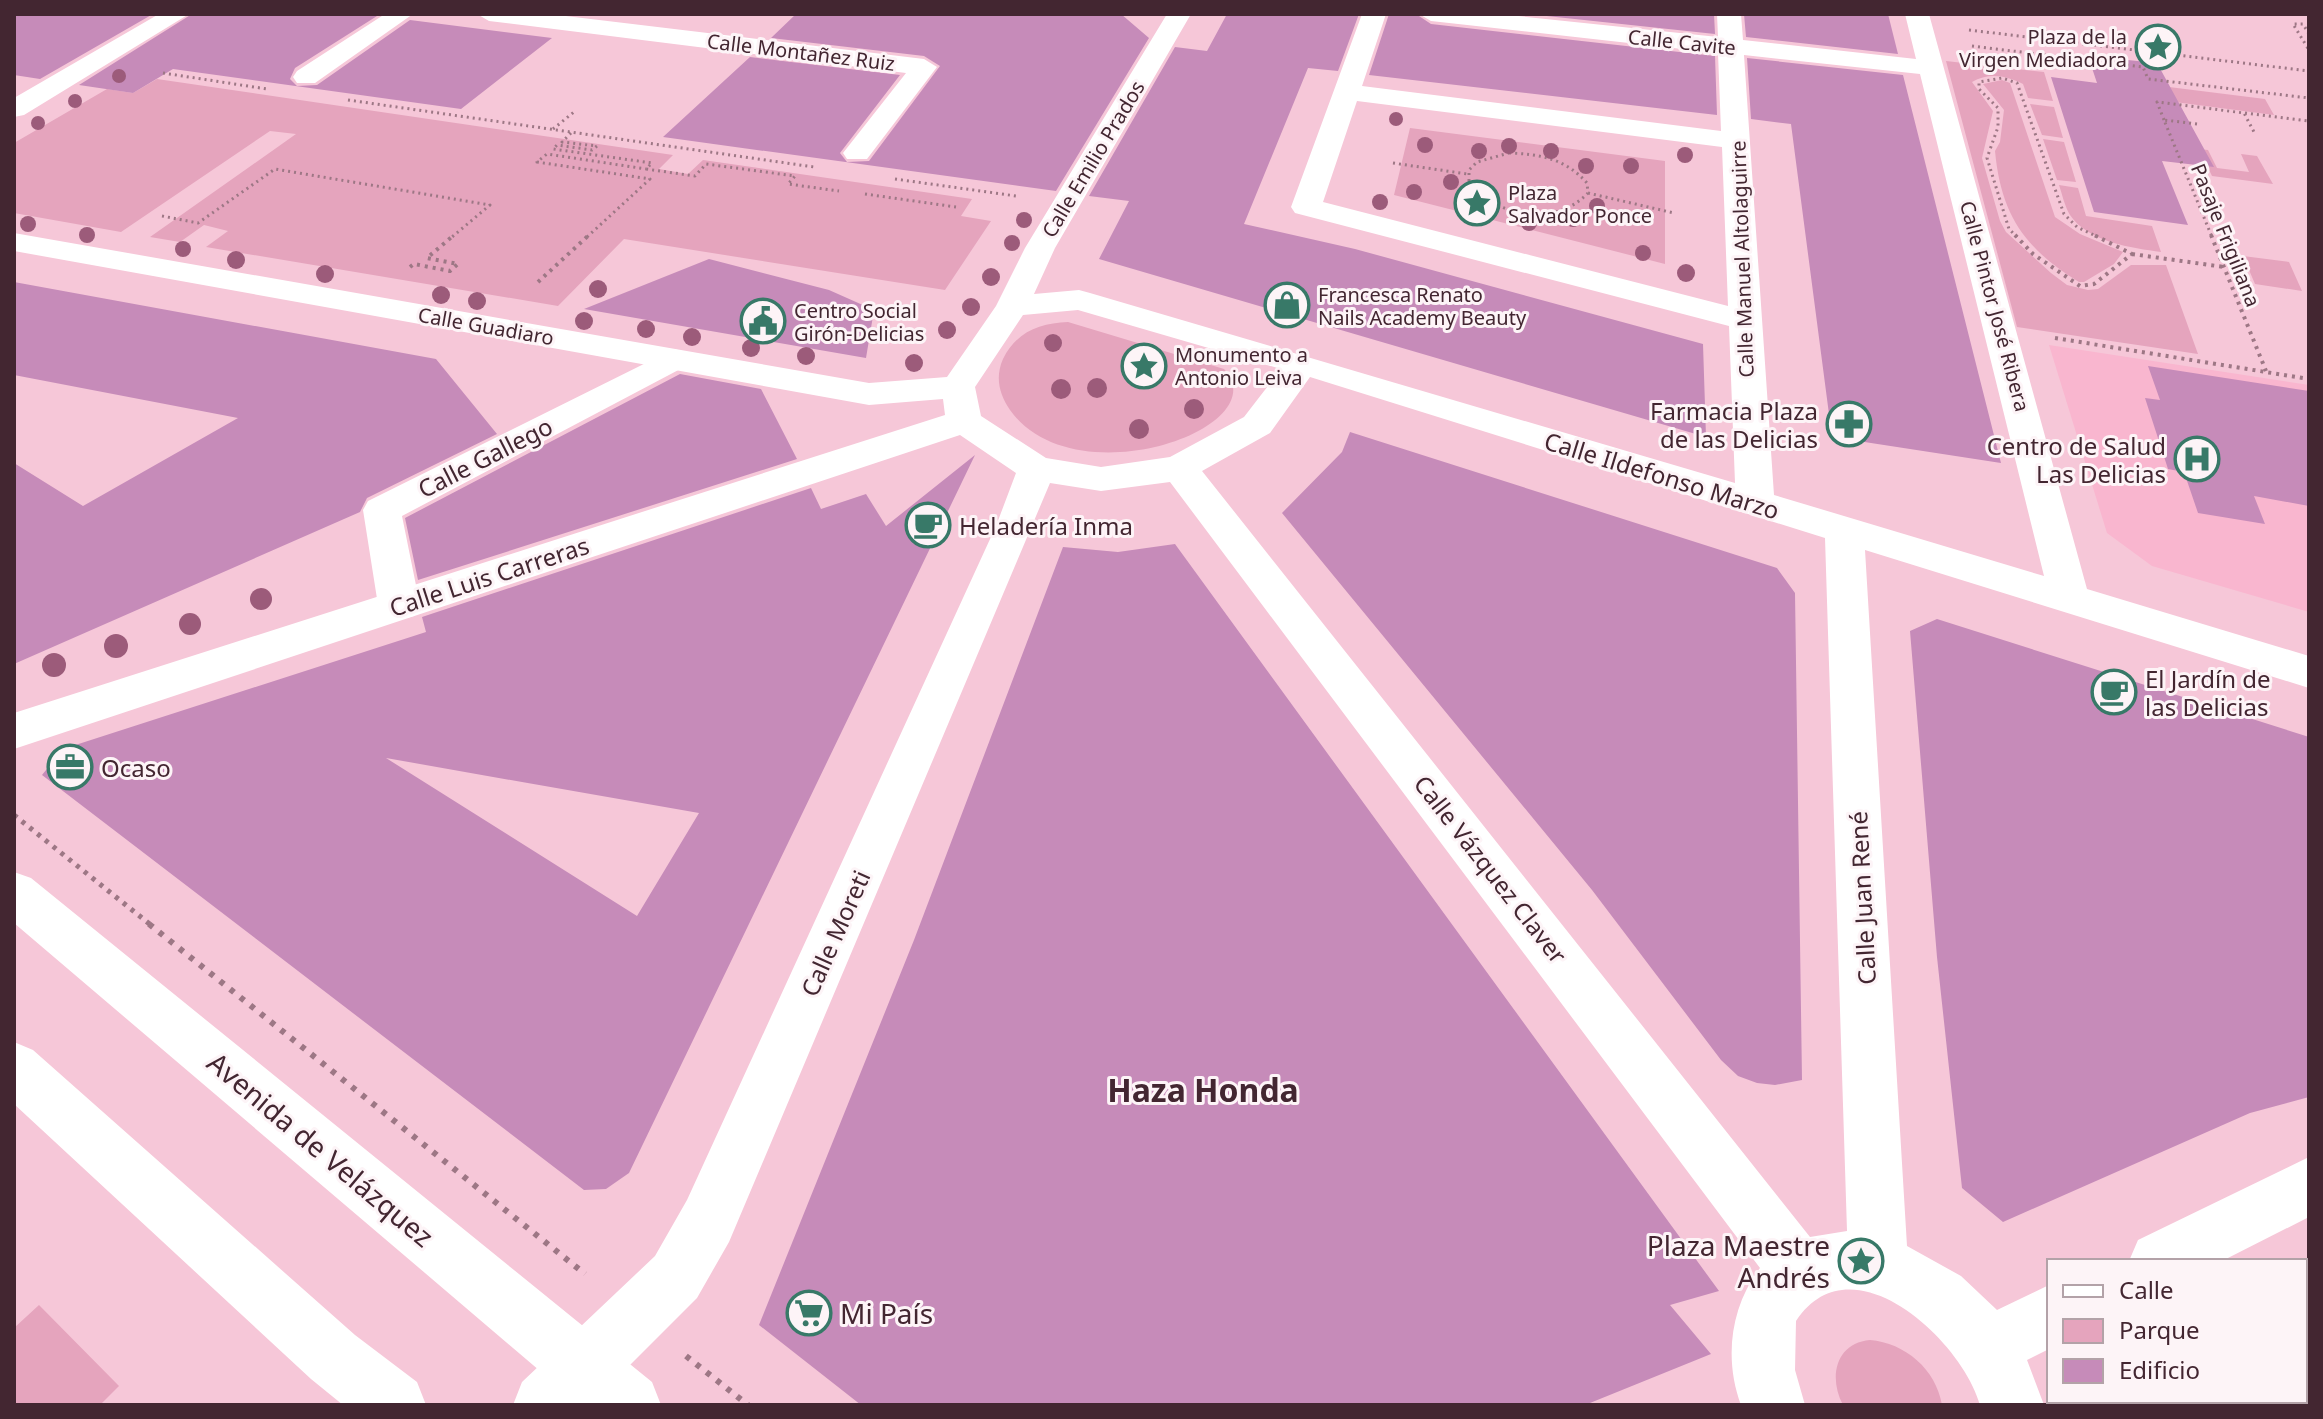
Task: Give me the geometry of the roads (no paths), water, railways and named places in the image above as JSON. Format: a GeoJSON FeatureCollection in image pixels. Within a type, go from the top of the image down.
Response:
{"type":"FeatureCollection","features":[{"type":"Feature","properties":{"kind":"street"},"geometry":{"type":"LineString","coordinates":[[14,109],[177,14]]}},
{"type":"Feature","properties":{"kind":"street"},"geometry":{"type":"LineString","coordinates":[[306,77],[401,14]]}},
{"type":"Feature","properties":{"kind":"street"},"geometry":{"type":"LineString","coordinates":[[489,14],[664,35],[688,14]]}},
{"type":"Feature","properties":{"kind":"street","name":"Calle Emilio Prados"},"geometry":{"type":"LineString","coordinates":[[961,404],[1040,248],[1179,14]]}},
{"type":"Feature","properties":{"kind":"street"},"geometry":{"type":"LineString","coordinates":[[1374,14],[1306,207],[1743,320]]}},
{"type":"Feature","properties":{"kind":"street","name":"Calle Cavite"},"geometry":{"type":"LineString","coordinates":[[1431,14],[1932,68]]}},
{"type":"Feature","properties":{"kind":"street","name":"Calle Manuel Altolaguirre"},"geometry":{"type":"LineString","coordinates":[[1729,14],[1755,503]]}},
{"type":"Feature","properties":{"kind":"street","name":"Calle Pintor José Ribera"},"geometry":{"type":"LineString","coordinates":[[1917,14],[2002,330],[2070,600]]}},
{"type":"Feature","properties":{"kind":"street","name":"Calle Montañez Ruiz"},"geometry":{"type":"LineString","coordinates":[[664,35],[924,67],[857,153]]}},
{"type":"Feature","properties":{"kind":"street"},"geometry":{"type":"LineString","coordinates":[[1346,92],[1737,141]]}},
{"type":"Feature","properties":{"kind":"street","name":"Calle Guadiaro"},"geometry":{"type":"LineString","coordinates":[[14,242],[869,394],[961,404]]}},
{"type":"Feature","properties":{"kind":"street","name":"Calle Ildefonso Marzo"},"geometry":{"type":"LineString","coordinates":[[1012,306],[1079,300],[1302,364],[2309,672]]}},
{"type":"Feature","properties":{"kind":"street","name":"Calle Gallego"},"geometry":{"type":"LineString","coordinates":[[399,605],[382,510],[674,359]]}},
{"type":"Feature","properties":{"kind":"street"},"geometry":{"type":"LineString","coordinates":[[961,404],[1036,469],[1101,479],[1179,468],[1257,425],[1302,364]]}},
{"type":"Feature","properties":{"kind":"street","name":"Calle Luis Carreras"},"geometry":{"type":"LineString","coordinates":[[14,731],[399,605],[961,404]]}},
{"type":"Feature","properties":{"kind":"street","name":"Calle Vázquez Claver"},"geometry":{"type":"LineString","coordinates":[[1179,468],[1800,1272]]}},
{"type":"Feature","properties":{"kind":"street","name":"Calle Moreti"},"geometry":{"type":"LineString","coordinates":[[587,1392],[637,1316],[676,1277],[708,1221],[1015,526],[1036,469]]}},
{"type":"Feature","properties":{"kind":"street","name":"Calle Juan René"},"geometry":{"type":"LineString","coordinates":[[1844,530],[1878,1266]]}},
{"type":"Feature","properties":{"kind":"street","name":"Avenida de Velázquez"},"geometry":{"type":"LineString","coordinates":[[14,893],[587,1392]]}},
{"type":"Feature","properties":{"kind":"street"},"geometry":{"type":"LineString","coordinates":[[14,1068],[333,1357],[394,1405]]}},
{"type":"Feature","properties":{"kind":"street"},"geometry":{"type":"LineString","coordinates":[[2163,1259],[2309,1186]]}},
{"type":"Feature","properties":{"kind":"street"},"geometry":{"type":"LineString","coordinates":[[1773,1405],[1761,1356],[1764,1321],[1778,1292],[1800,1272],[1823,1262],[1850,1260],[1878,1266],[1918,1282],[1956,1311],[1987,1348],[2007,1386],[2012,1405]]}},
{"type":"Feature","properties":{"kind":"street"},"geometry":{"type":"LineString","coordinates":[[1987,1348],[2047,1317]]}},
{"type":"Feature","properties":{"kind":"place","name":"Plaza de la Virgen Mediadora"},"geometry":{"type":"Point","coordinates":[2158,47]}},
{"type":"Feature","properties":{"kind":"place","name":"Plaza Salvador Ponce"},"geometry":{"type":"Point","coordinates":[1477,203]}},
{"type":"Feature","properties":{"kind":"place","name":"Francesca Renato Nails Academy Beauty"},"geometry":{"type":"Point","coordinates":[1287,305]}},
{"type":"Feature","properties":{"kind":"place","name":"Centro Social Girón-Delicias"},"geometry":{"type":"Point","coordinates":[763,321]}},
{"type":"Feature","properties":{"kind":"place","name":"Monumento a Antonio Leiva"},"geometry":{"type":"Point","coordinates":[1144,366]}},
{"type":"Feature","properties":{"kind":"place","name":"Farmacia Plaza de las Delicias"},"geometry":{"type":"Point","coordinates":[1849,424]}},
{"type":"Feature","properties":{"kind":"place","name":"Centro de Salud Las Delicias"},"geometry":{"type":"Point","coordinates":[2197,459]}},
{"type":"Feature","properties":{"kind":"place","name":"Heladería Inma"},"geometry":{"type":"Point","coordinates":[928,525]}},
{"type":"Feature","properties":{"kind":"place","name":"El Jardín de las Delicias"},"geometry":{"type":"Point","coordinates":[2114,692]}},
{"type":"Feature","properties":{"kind":"place","name":"Ocaso"},"geometry":{"type":"Point","coordinates":[70,767]}},
{"type":"Feature","properties":{"kind":"place","name":"Plaza Maestre Andrés"},"geometry":{"type":"Point","coordinates":[1861,1261]}},
{"type":"Feature","properties":{"kind":"place","name":"Mi País"},"geometry":{"type":"Point","coordinates":[809,1313]}},
{"type":"Feature","properties":{"kind":"district","name":"Haza Honda"},"geometry":{"type":"Point","coordinates":[1203,1089]}}]}
